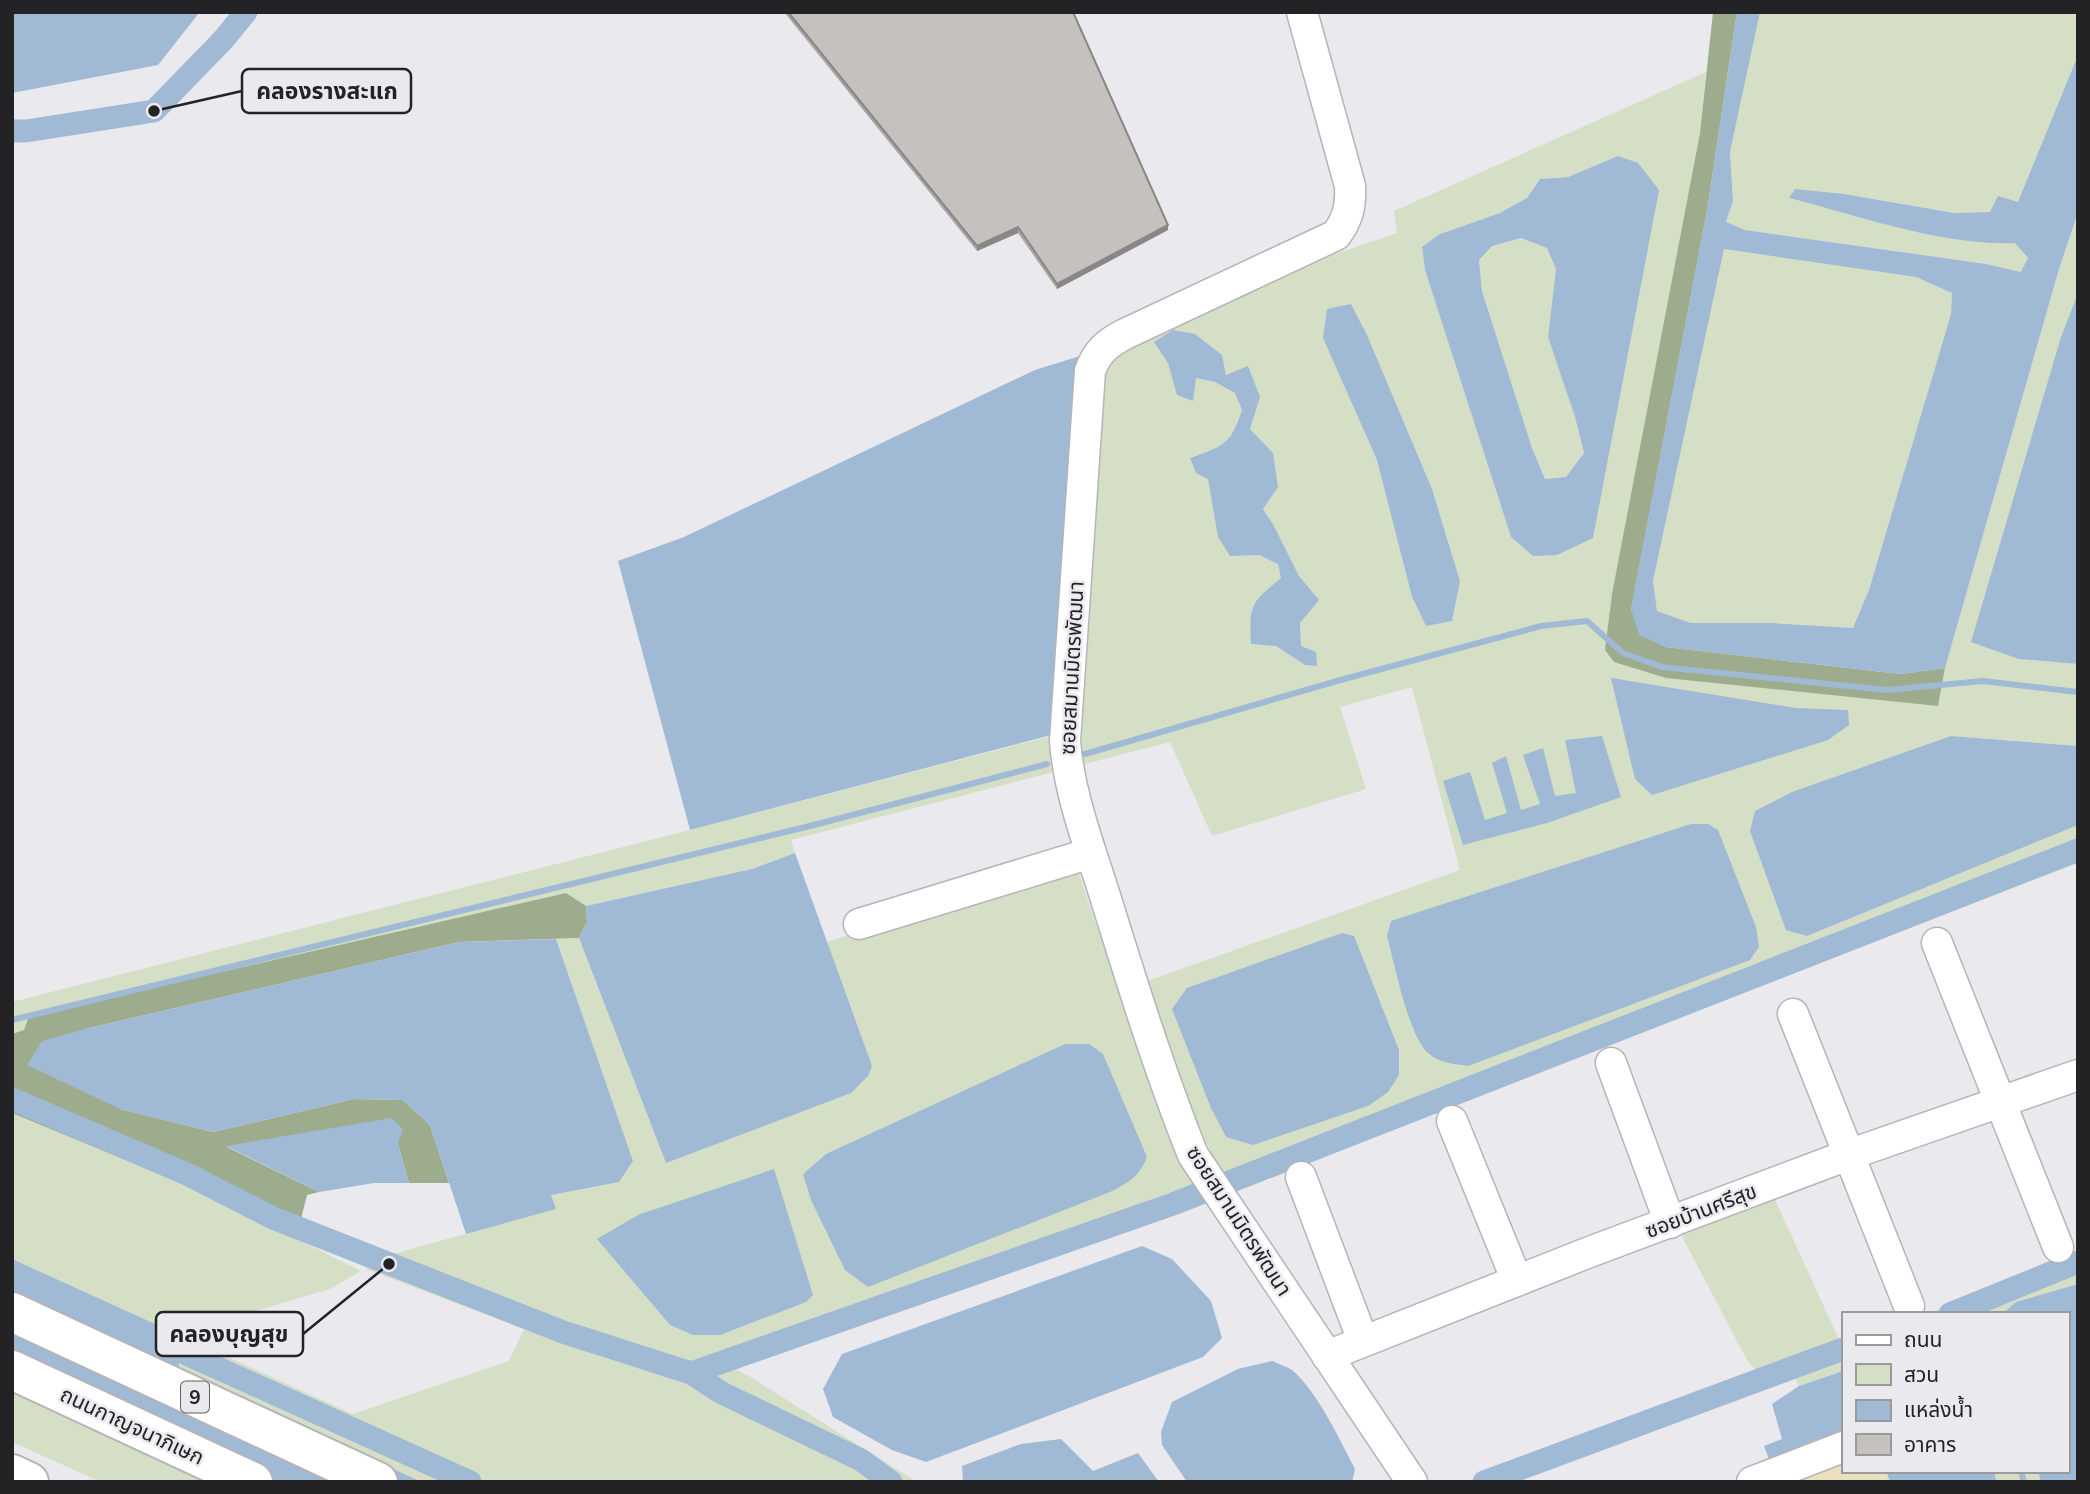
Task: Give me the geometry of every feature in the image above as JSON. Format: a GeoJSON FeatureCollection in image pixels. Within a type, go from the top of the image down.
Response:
{"type":"FeatureCollection","features":[{"type":"Feature","properties":{"kind":"main road","name":"9"},"geometry":{"type":"LineString","coordinates":[[12,1312],[378,1482]]}},
{"type":"Feature","properties":{"kind":"main road","name":"ถนนกาญจนาภิเษก"},"geometry":{"type":"LineString","coordinates":[[12,1370],[253,1482]]}},
{"type":"Feature","properties":{"kind":"main road"},"geometry":{"type":"LineString","coordinates":[[12,1474],[29,1482]]}},
{"type":"Feature","properties":{"kind":"street","name":"ซอยสมานมิตรพัฒนา"},"geometry":{"type":"LineString","coordinates":[[1302,12],[1350,186],[1351,204],[1346,221],[1336,235],[1108,343],[1096,356],[1090,371],[1065,741],[1071,788],[1091,853],[1171,1101],[1193,1155],[1412,1482]]}},
{"type":"Feature","properties":{"kind":"street"},"geometry":{"type":"LineString","coordinates":[[859,924],[1091,853]]}},
{"type":"Feature","properties":{"kind":"street"},"geometry":{"type":"LineString","coordinates":[[1937,943],[2058,1247]]}},
{"type":"Feature","properties":{"kind":"street"},"geometry":{"type":"LineString","coordinates":[[1793,1014],[1909,1306]]}},
{"type":"Feature","properties":{"kind":"street"},"geometry":{"type":"LineString","coordinates":[[1611,1063],[1670,1223]]}},
{"type":"Feature","properties":{"kind":"street","name":"ซอยบ้านศรีสุข"},"geometry":{"type":"LineString","coordinates":[[1327,1356],[1848,1155],[2078,1075]]}},
{"type":"Feature","properties":{"kind":"street"},"geometry":{"type":"LineString","coordinates":[[1452,1121],[1517,1281]]}},
{"type":"Feature","properties":{"kind":"street"},"geometry":{"type":"LineString","coordinates":[[1301,1177],[1363,1342]]}},
{"type":"Feature","properties":{"kind":"street"},"geometry":{"type":"LineString","coordinates":[[1752,1482],[1842,1447]]}},
{"type":"Feature","properties":{"kind":"green space"},"geometry":{"type":"Polygon","coordinates":[[[1713,12],[1737,12],[1707,211],[1631,610],[1665,647],[1901,674],[1945,668],[1938,706],[1666,678],[1614,662],[1605,650],[1612,594],[1700,133],[1713,12]]]}},
{"type":"Feature","properties":{"kind":"green space"},"geometry":{"type":"Polygon","coordinates":[[[1760,12],[2078,12],[2076,60],[2018,203],[1990,212],[1954,213],[1844,194],[1789,198],[1931,234],[1988,242],[2015,242],[2028,258],[2022,272],[1986,264],[1745,230],[1725,222],[1733,201],[1730,152],[1760,12]]]}},
{"type":"Feature","properties":{"kind":"green space"},"geometry":{"type":"Polygon","coordinates":[[[1706,72],[1700,133],[1609,612],[1938,706],[1945,668],[2059,269],[2078,212],[2078,293],[2061,337],[2019,659],[2078,664],[2078,746],[1951,736],[1807,936],[2078,825],[2078,863],[1241,1184],[1218,1170],[1139,984],[1460,870],[1412,687],[1340,707],[1366,789],[1212,836],[1170,742],[791,840],[795,853],[752,869],[586,906],[566,893],[29,1016],[24,1030],[12,1034],[12,1002],[1055,735],[1098,366],[1117,349],[1274,275],[1397,233],[1394,211],[1706,72]],[[1618,156],[1568,177],[1540,179],[1527,198],[1500,213],[1440,234],[1422,248],[1425,270],[1511,537],[1533,556],[1593,537],[1617,406],[1618,156]],[[1351,304],[1323,338],[1377,460],[1412,597],[1426,626],[1460,581],[1432,489],[1367,335],[1351,304]],[[1195,334],[1168,363],[1178,395],[1196,378],[1215,382],[1235,393],[1242,410],[1234,431],[1218,447],[1190,458],[1208,478],[1218,537],[1278,564],[1281,578],[1276,646],[1305,665],[1300,623],[1319,600],[1299,576],[1263,508],[1273,453],[1250,429],[1259,397],[1248,366],[1226,376],[1221,355],[1195,334]]]}},
{"type":"Feature","properties":{"kind":"green space"},"geometry":{"type":"Polygon","coordinates":[[[1521,238],[1547,248],[1556,269],[1548,337],[1584,453],[1566,477],[1545,479],[1532,448],[1482,291],[1479,260],[1491,246],[1521,238]]]}},
{"type":"Feature","properties":{"kind":"green space"},"geometry":{"type":"Polygon","coordinates":[[[1724,249],[1916,277],[1952,293],[1951,314],[1869,590],[1854,628],[1771,623],[1691,623],[1657,611],[1653,581],[1724,249]]]}},
{"type":"Feature","properties":{"kind":"green space"},"geometry":{"type":"Polygon","coordinates":[[[1076,865],[1142,1060],[1206,1198],[731,1367],[917,1482],[101,1482],[12,1442],[12,1113],[198,1190],[361,1271],[330,1289],[178,1334],[353,1414],[509,1361],[524,1329],[366,1269],[386,1256],[555,1209],[550,1195],[619,1182],[633,1161],[556,939],[579,938],[666,1163],[872,1066],[826,942],[1076,865]]]}},
{"type":"Feature","properties":{"kind":"green space"},"geometry":{"type":"Polygon","coordinates":[[[566,893],[586,906],[587,922],[579,938],[459,942],[85,1029],[120,1109],[213,1132],[354,1099],[403,1100],[430,1125],[449,1183],[409,1183],[398,1144],[227,1147],[319,1192],[307,1195],[296,1239],[198,1190],[12,1113],[12,1034],[24,1030],[29,1016],[566,893]]]}},
{"type":"Feature","properties":{"kind":"green space"},"geometry":{"type":"Polygon","coordinates":[[[1772,1193],[1842,1344],[1842,1371],[1799,1386],[1788,1363],[1761,1376],[1748,1362],[1678,1229],[1772,1193]]]}},
{"type":"Feature","properties":{"kind":"green space"},"geometry":{"type":"Polygon","coordinates":[[[2078,1259],[2078,1284],[2016,1302],[2004,1312],[1932,1312],[2078,1259]]]}},
{"type":"Feature","properties":{"kind":"green space"},"geometry":{"type":"Polygon","coordinates":[[[1994,1473],[2039,1473],[2041,1482],[1994,1482],[1994,1473]]]}},
{"type":"Feature","properties":{"kind":"sand"},"geometry":{"type":"Polygon","coordinates":[[[1842,1439],[1842,1473],[1887,1473],[1890,1482],[1738,1482],[1842,1439]]]}},
{"type":"Feature","properties":{"kind":"water"},"geometry":{"type":"Polygon","coordinates":[[[12,12],[199,13],[158,65],[12,93],[12,12]]]}},
{"type":"Feature","properties":{"kind":"water"},"geometry":{"type":"Polygon","coordinates":[[[1737,12],[1760,12],[1730,152],[1733,201],[1726,222],[1745,230],[1986,264],[2021,272],[2028,258],[2015,243],[1987,243],[1930,235],[1789,198],[1795,189],[1844,194],[1954,213],[1990,212],[1998,196],[2018,202],[2076,60],[2078,49],[2078,212],[2059,269],[1945,668],[1901,674],[1665,647],[1639,635],[1631,609],[1707,211],[1737,12]],[[1724,249],[1653,581],[1657,611],[1691,623],[1771,623],[1853,628],[1869,590],[1951,314],[1952,293],[1916,277],[1724,249]]]}},
{"type":"Feature","properties":{"kind":"water"},"geometry":{"type":"Polygon","coordinates":[[[1618,156],[1638,163],[1659,190],[1593,538],[1557,555],[1533,556],[1511,537],[1425,270],[1422,247],[1440,234],[1500,213],[1527,198],[1540,179],[1568,177],[1618,156]],[[1521,238],[1492,246],[1479,260],[1482,291],[1532,448],[1545,479],[1566,477],[1584,453],[1548,337],[1556,269],[1547,248],[1521,238]]]}},
{"type":"Feature","properties":{"kind":"water"},"geometry":{"type":"Polygon","coordinates":[[[2078,293],[2078,664],[2019,659],[1971,642],[2061,337],[2078,293]]]}},
{"type":"Feature","properties":{"kind":"water"},"geometry":{"type":"Polygon","coordinates":[[[1351,304],[1367,335],[1432,489],[1460,581],[1452,621],[1426,626],[1412,597],[1377,460],[1323,338],[1327,309],[1351,304]]]}},
{"type":"Feature","properties":{"kind":"water"},"geometry":{"type":"Polygon","coordinates":[[[1173,330],[1195,334],[1222,355],[1226,375],[1248,366],[1260,397],[1250,429],[1273,453],[1278,487],[1263,509],[1299,576],[1319,600],[1300,623],[1301,646],[1316,652],[1317,666],[1305,665],[1276,646],[1251,644],[1254,605],[1263,593],[1281,578],[1278,564],[1259,555],[1230,556],[1218,537],[1208,479],[1196,473],[1190,458],[1224,443],[1233,431],[1242,410],[1235,393],[1215,382],[1196,378],[1193,401],[1177,395],[1168,363],[1154,342],[1173,330]]]}},
{"type":"Feature","properties":{"kind":"water"},"geometry":{"type":"Polygon","coordinates":[[[1080,356],[1055,734],[690,830],[618,561],[684,537],[1035,370],[1080,356]]]}},
{"type":"Feature","properties":{"kind":"water"},"geometry":{"type":"Polygon","coordinates":[[[1611,678],[1796,708],[1848,710],[1849,725],[1828,740],[1652,795],[1635,779],[1611,678]]]}},
{"type":"Feature","properties":{"kind":"water"},"geometry":{"type":"Polygon","coordinates":[[[1602,736],[1621,797],[1547,823],[1463,845],[1443,781],[1470,772],[1485,820],[1507,813],[1492,763],[1506,756],[1521,810],[1540,804],[1523,755],[1543,748],[1555,796],[1576,793],[1565,740],[1602,736]]]}},
{"type":"Feature","properties":{"kind":"water"},"geometry":{"type":"Polygon","coordinates":[[[1951,736],[2078,746],[2078,825],[1807,936],[1786,930],[1750,831],[1755,811],[1792,792],[1951,736]]]}},
{"type":"Feature","properties":{"kind":"water"},"geometry":{"type":"Polygon","coordinates":[[[1691,824],[1708,824],[1718,830],[1756,927],[1759,947],[1750,960],[1468,1066],[1442,1061],[1428,1053],[1415,1032],[1403,998],[1387,936],[1391,921],[1691,824]]]}},
{"type":"Feature","properties":{"kind":"water"},"geometry":{"type":"Polygon","coordinates":[[[795,853],[872,1066],[868,1076],[851,1093],[666,1163],[579,938],[587,922],[586,906],[752,869],[795,853]]]}},
{"type":"Feature","properties":{"kind":"water"},"geometry":{"type":"Polygon","coordinates":[[[1342,933],[1354,936],[1399,1050],[1399,1075],[1388,1092],[1368,1106],[1253,1145],[1226,1137],[1211,1108],[1172,1009],[1187,988],[1342,933]]]}},
{"type":"Feature","properties":{"kind":"water"},"geometry":{"type":"Polygon","coordinates":[[[556,939],[633,1161],[619,1182],[551,1195],[556,1209],[466,1234],[430,1125],[403,1100],[354,1099],[213,1132],[120,1109],[27,1065],[42,1041],[85,1029],[459,942],[556,939]]]}},
{"type":"Feature","properties":{"kind":"water"},"geometry":{"type":"Polygon","coordinates":[[[1065,1044],[1089,1044],[1103,1054],[1147,1157],[1137,1174],[1110,1192],[868,1287],[845,1270],[811,1200],[803,1174],[826,1154],[1065,1044]]]}},
{"type":"Feature","properties":{"kind":"water"},"geometry":{"type":"Polygon","coordinates":[[[391,1118],[403,1129],[398,1144],[409,1183],[374,1183],[319,1192],[226,1146],[391,1118]]]}},
{"type":"Feature","properties":{"kind":"water"},"geometry":{"type":"Polygon","coordinates":[[[774,1169],[813,1295],[806,1302],[720,1335],[693,1335],[670,1325],[597,1239],[638,1215],[774,1169]]]}},
{"type":"Feature","properties":{"kind":"water"},"geometry":{"type":"Polygon","coordinates":[[[1142,1246],[1172,1259],[1211,1301],[1222,1338],[1203,1357],[926,1462],[892,1450],[833,1417],[823,1389],[842,1354],[1142,1246]]]}},
{"type":"Feature","properties":{"kind":"water"},"geometry":{"type":"Polygon","coordinates":[[[12,1259],[177,1334],[179,1368],[421,1482],[210,1482],[12,1392],[12,1259]]]}},
{"type":"Feature","properties":{"kind":"water"},"geometry":{"type":"Polygon","coordinates":[[[2078,1284],[2078,1482],[2041,1482],[2039,1473],[2069,1473],[2069,1312],[2004,1312],[2016,1302],[2078,1284]]]}},
{"type":"Feature","properties":{"kind":"water"},"geometry":{"type":"Polygon","coordinates":[[[1272,1361],[1292,1370],[1319,1403],[1355,1469],[1352,1482],[1187,1482],[1162,1445],[1161,1432],[1172,1402],[1238,1369],[1272,1361]]]}},
{"type":"Feature","properties":{"kind":"water"},"geometry":{"type":"Polygon","coordinates":[[[1842,1371],[1842,1440],[1772,1467],[1764,1446],[1782,1439],[1772,1404],[1799,1386],[1842,1371]]]}},
{"type":"Feature","properties":{"kind":"water"},"geometry":{"type":"Polygon","coordinates":[[[1061,1439],[1093,1471],[1138,1453],[1159,1482],[963,1482],[962,1466],[1021,1444],[1061,1439]]]}},
{"type":"Feature","properties":{"kind":"water"},"geometry":{"type":"Polygon","coordinates":[[[1887,1473],[1994,1473],[1996,1479],[1994,1482],[1890,1482],[1887,1473]]]}},
{"type":"Feature","properties":{"kind":"building"},"geometry":{"type":"Polygon","coordinates":[[[788,12],[1073,12],[1168,225],[1057,284],[1018,227],[977,246],[788,12]]]}},
{"type":"Feature","properties":{"kind":"waterway"},"geometry":{"type":"LineString","coordinates":[[12,131],[154,111],[223,40],[246,12]]}},
{"type":"Feature","properties":{"kind":"waterway"},"geometry":{"type":"LineString","coordinates":[[1085,754],[1344,679],[1541,626],[1587,621],[1623,653],[1662,667],[1887,690],[1983,681],[2078,692]]}},
{"type":"Feature","properties":{"kind":"waterway"},"geometry":{"type":"LineString","coordinates":[[12,1020],[814,825],[1047,764]]}},
{"type":"Feature","properties":{"kind":"waterway"},"geometry":{"type":"LineString","coordinates":[[691,1373],[1173,1204],[2078,850]]}},
{"type":"Feature","properties":{"kind":"waterway"},"geometry":{"type":"LineString","coordinates":[[12,1099],[189,1175],[273,1218],[563,1332],[691,1373],[722,1393],[861,1460],[891,1482]]}},
{"type":"Feature","properties":{"kind":"waterway"},"geometry":{"type":"LineString","coordinates":[[1955,1312],[2078,1262]]}},
{"type":"Feature","properties":{"kind":"waterway"},"geometry":{"type":"LineString","coordinates":[[149,1337],[470,1482]]}},
{"type":"Feature","properties":{"kind":"waterway"},"geometry":{"type":"LineString","coordinates":[[1484,1482],[1842,1349]]}},
{"type":"Feature","properties":{"kind":"waterway"},"geometry":{"type":"LineString","coordinates":[[2022,1473],[2024,1482]]}},
{"type":"Feature","properties":{"kind":"place","name":"คลองรางสะแก"},"geometry":{"type":"Point","coordinates":[154,111]}},
{"type":"Feature","properties":{"kind":"place","name":"คลองบุญสุข"},"geometry":{"type":"Point","coordinates":[389,1264]}}]}
